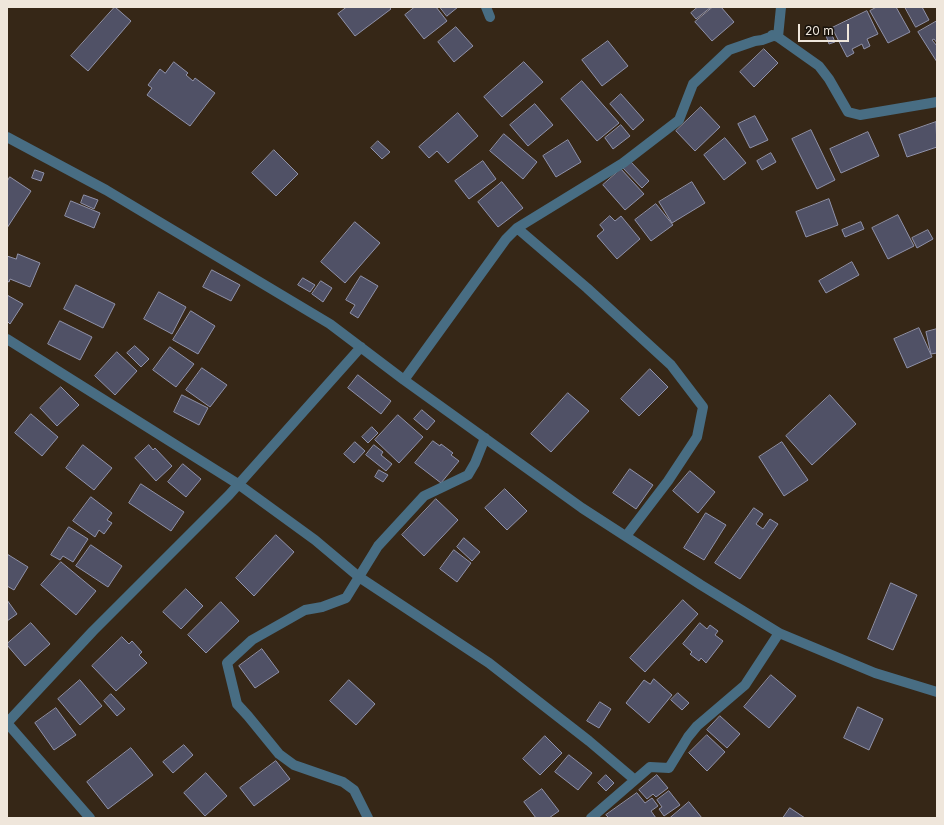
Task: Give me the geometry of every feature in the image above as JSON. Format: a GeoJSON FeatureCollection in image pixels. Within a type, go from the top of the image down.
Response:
{"type":"FeatureCollection","features":[{"type":"Feature","properties":{"kind":"street"},"geometry":{"type":"LineString","coordinates":[[778,37],[781,7]]}},
{"type":"Feature","properties":{"kind":"street"},"geometry":{"type":"LineString","coordinates":[[404,380],[506,239],[517,228],[623,163],[679,120],[693,84],[729,50],[762,40],[773,36],[772,35],[778,37],[819,66],[829,79],[848,112],[860,115],[937,102]]}},
{"type":"Feature","properties":{"kind":"street"},"geometry":{"type":"LineString","coordinates":[[7,137],[106,190],[330,324],[404,380],[582,508],[701,585],[779,633],[875,673],[937,692]]}},
{"type":"Feature","properties":{"kind":"street"},"geometry":{"type":"LineString","coordinates":[[517,228],[587,288],[671,365],[703,407],[697,437],[668,482],[626,536]]}},
{"type":"Feature","properties":{"kind":"street"},"geometry":{"type":"LineString","coordinates":[[7,339],[238,484],[315,540],[359,577],[489,663],[589,741],[635,780]]}},
{"type":"Feature","properties":{"kind":"street"},"geometry":{"type":"LineString","coordinates":[[90,818],[7,723],[93,631],[238,484],[360,347]]}},
{"type":"Feature","properties":{"kind":"street"},"geometry":{"type":"LineString","coordinates":[[368,818],[354,790],[343,782],[294,765],[279,754],[237,704],[227,663],[252,640],[305,610],[322,607],[346,598],[378,546],[424,496],[468,475],[475,463],[485,438]]}},
{"type":"Feature","properties":{"kind":"street"},"geometry":{"type":"LineString","coordinates":[[591,818],[650,767],[669,768],[688,737],[697,726],[745,685],[779,633]]}},
{"type":"Feature","properties":{"kind":"building"},"geometry":{"type":"Polygon","coordinates":[[[115,7],[131,21],[88,71],[71,56],[115,7]]]}},
{"type":"Feature","properties":{"kind":"building"},"geometry":{"type":"Polygon","coordinates":[[[347,7],[389,7],[391,9],[355,36],[338,14],[347,7]]]}},
{"type":"Feature","properties":{"kind":"building"},"geometry":{"type":"Polygon","coordinates":[[[415,7],[436,7],[447,21],[424,39],[405,15],[415,7]]]}},
{"type":"Feature","properties":{"kind":"building"},"geometry":{"type":"Polygon","coordinates":[[[440,7],[458,7],[447,16],[440,7]]]}},
{"type":"Feature","properties":{"kind":"building"},"geometry":{"type":"Polygon","coordinates":[[[698,7],[711,7],[696,19],[691,13],[698,7]]]}},
{"type":"Feature","properties":{"kind":"building"},"geometry":{"type":"Polygon","coordinates":[[[713,7],[721,7],[734,22],[712,41],[695,22],[713,7]]]}},
{"type":"Feature","properties":{"kind":"building"},"geometry":{"type":"Polygon","coordinates":[[[877,7],[896,7],[910,32],[888,43],[870,11],[877,7]]]}},
{"type":"Feature","properties":{"kind":"building"},"geometry":{"type":"Polygon","coordinates":[[[905,7],[922,7],[929,20],[916,27],[905,7]]]}},
{"type":"Feature","properties":{"kind":"building"},"geometry":{"type":"Polygon","coordinates":[[[867,11],[878,34],[867,39],[870,46],[864,49],[862,44],[852,49],[854,53],[847,57],[832,28],[867,11]]]}},
{"type":"Feature","properties":{"kind":"building"},"geometry":{"type":"Polygon","coordinates":[[[937,21],[937,43],[934,39],[932,40],[937,46],[937,62],[918,32],[937,21]]]}},
{"type":"Feature","properties":{"kind":"building"},"geometry":{"type":"Polygon","coordinates":[[[456,27],[473,46],[454,62],[438,42],[456,27]]]}},
{"type":"Feature","properties":{"kind":"building"},"geometry":{"type":"Polygon","coordinates":[[[829,28],[835,42],[829,44],[824,30],[829,28]]]}},
{"type":"Feature","properties":{"kind":"building"},"geometry":{"type":"Polygon","coordinates":[[[608,41],[628,66],[602,86],[582,60],[608,41]]]}},
{"type":"Feature","properties":{"kind":"building"},"geometry":{"type":"Polygon","coordinates":[[[764,49],[778,63],[754,87],[740,72],[764,49]]]}},
{"type":"Feature","properties":{"kind":"building"},"geometry":{"type":"Polygon","coordinates":[[[174,62],[188,73],[186,75],[193,81],[195,78],[215,93],[190,126],[147,95],[152,88],[148,85],[160,69],[165,73],[174,62]]]}},
{"type":"Feature","properties":{"kind":"building"},"geometry":{"type":"Polygon","coordinates":[[[524,62],[543,82],[502,117],[484,97],[524,62]]]}},
{"type":"Feature","properties":{"kind":"building"},"geometry":{"type":"Polygon","coordinates":[[[582,81],[619,123],[597,141],[561,99],[582,81]]]}},
{"type":"Feature","properties":{"kind":"building"},"geometry":{"type":"Polygon","coordinates":[[[621,94],[644,120],[633,130],[610,104],[621,94]]]}},
{"type":"Feature","properties":{"kind":"building"},"geometry":{"type":"Polygon","coordinates":[[[535,104],[553,125],[528,146],[510,125],[535,104]]]}},
{"type":"Feature","properties":{"kind":"building"},"geometry":{"type":"Polygon","coordinates":[[[701,107],[720,127],[695,151],[676,131],[701,107]]]}},
{"type":"Feature","properties":{"kind":"building"},"geometry":{"type":"Polygon","coordinates":[[[458,113],[478,136],[448,163],[437,151],[429,158],[419,147],[458,113]]]}},
{"type":"Feature","properties":{"kind":"building"},"geometry":{"type":"Polygon","coordinates":[[[755,116],[768,140],[750,148],[738,124],[755,116]]]}},
{"type":"Feature","properties":{"kind":"building"},"geometry":{"type":"Polygon","coordinates":[[[936,122],[937,147],[907,157],[899,135],[936,122]]]}},
{"type":"Feature","properties":{"kind":"building"},"geometry":{"type":"Polygon","coordinates":[[[621,125],[630,136],[613,149],[605,138],[621,125]]]}},
{"type":"Feature","properties":{"kind":"building"},"geometry":{"type":"Polygon","coordinates":[[[811,130],[835,180],[817,189],[792,139],[811,130]]]}},
{"type":"Feature","properties":{"kind":"building"},"geometry":{"type":"Polygon","coordinates":[[[868,132],[879,156],[841,173],[830,149],[868,132]]]}},
{"type":"Feature","properties":{"kind":"building"},"geometry":{"type":"Polygon","coordinates":[[[504,134],[537,162],[523,179],[490,151],[504,134]]]}},
{"type":"Feature","properties":{"kind":"building"},"geometry":{"type":"Polygon","coordinates":[[[725,138],[746,163],[724,180],[704,155],[725,138]]]}},
{"type":"Feature","properties":{"kind":"building"},"geometry":{"type":"Polygon","coordinates":[[[568,140],[581,162],[556,177],[543,156],[568,140]]]}},
{"type":"Feature","properties":{"kind":"building"},"geometry":{"type":"Polygon","coordinates":[[[378,141],[390,152],[382,159],[371,148],[378,141]]]}},
{"type":"Feature","properties":{"kind":"building"},"geometry":{"type":"Polygon","coordinates":[[[274,150],[298,174],[276,196],[252,173],[274,150]]]}},
{"type":"Feature","properties":{"kind":"building"},"geometry":{"type":"Polygon","coordinates":[[[771,153],[776,162],[762,170],[757,161],[771,153]]]}},
{"type":"Feature","properties":{"kind":"building"},"geometry":{"type":"Polygon","coordinates":[[[483,161],[496,179],[469,199],[455,181],[483,161]]]}},
{"type":"Feature","properties":{"kind":"building"},"geometry":{"type":"Polygon","coordinates":[[[630,161],[649,181],[642,188],[623,168],[630,161]]]}},
{"type":"Feature","properties":{"kind":"building"},"geometry":{"type":"Polygon","coordinates":[[[621,169],[644,194],[625,210],[603,185],[621,169]]]}},
{"type":"Feature","properties":{"kind":"building"},"geometry":{"type":"Polygon","coordinates":[[[35,170],[44,173],[41,181],[32,178],[35,170]]]}},
{"type":"Feature","properties":{"kind":"building"},"geometry":{"type":"Polygon","coordinates":[[[10,177],[31,191],[7,228],[7,182],[10,177]]]}},
{"type":"Feature","properties":{"kind":"building"},"geometry":{"type":"Polygon","coordinates":[[[502,182],[523,208],[498,227],[478,202],[502,182]]]}},
{"type":"Feature","properties":{"kind":"building"},"geometry":{"type":"Polygon","coordinates":[[[692,182],[705,203],[672,223],[659,202],[692,182]]]}},
{"type":"Feature","properties":{"kind":"building"},"geometry":{"type":"Polygon","coordinates":[[[84,195],[98,200],[94,209],[81,203],[84,195]]]}},
{"type":"Feature","properties":{"kind":"building"},"geometry":{"type":"Polygon","coordinates":[[[829,199],[838,225],[806,237],[796,212],[829,199]]]}},
{"type":"Feature","properties":{"kind":"building"},"geometry":{"type":"Polygon","coordinates":[[[71,201],[100,213],[94,228],[65,216],[71,201]]]}},
{"type":"Feature","properties":{"kind":"building"},"geometry":{"type":"Polygon","coordinates":[[[656,204],[673,225],[651,241],[635,220],[656,204]]]}},
{"type":"Feature","properties":{"kind":"building"},"geometry":{"type":"Polygon","coordinates":[[[898,215],[914,246],[888,259],[872,228],[898,215]]]}},
{"type":"Feature","properties":{"kind":"building"},"geometry":{"type":"Polygon","coordinates":[[[610,216],[615,221],[621,216],[640,239],[617,259],[597,236],[604,230],[600,225],[610,216]]]}},
{"type":"Feature","properties":{"kind":"building"},"geometry":{"type":"Polygon","coordinates":[[[355,222],[380,243],[345,283],[321,262],[355,222]]]}},
{"type":"Feature","properties":{"kind":"building"},"geometry":{"type":"Polygon","coordinates":[[[861,222],[864,229],[845,237],[842,230],[861,222]]]}},
{"type":"Feature","properties":{"kind":"building"},"geometry":{"type":"Polygon","coordinates":[[[928,230],[933,239],[917,248],[912,238],[928,230]]]}},
{"type":"Feature","properties":{"kind":"building"},"geometry":{"type":"Polygon","coordinates":[[[18,254],[40,263],[30,287],[10,279],[9,282],[7,281],[7,256],[16,259],[18,254]]]}},
{"type":"Feature","properties":{"kind":"building"},"geometry":{"type":"Polygon","coordinates":[[[852,262],[859,275],[826,293],[819,281],[852,262]]]}},
{"type":"Feature","properties":{"kind":"building"},"geometry":{"type":"Polygon","coordinates":[[[212,270],[240,285],[231,301],[203,287],[212,270]]]}},
{"type":"Feature","properties":{"kind":"building"},"geometry":{"type":"Polygon","coordinates":[[[361,276],[378,286],[358,318],[350,313],[355,305],[346,300],[361,276]]]}},
{"type":"Feature","properties":{"kind":"building"},"geometry":{"type":"Polygon","coordinates":[[[303,278],[315,285],[310,292],[298,285],[303,278]]]}},
{"type":"Feature","properties":{"kind":"building"},"geometry":{"type":"Polygon","coordinates":[[[321,281],[332,288],[323,302],[312,294],[321,281]]]}},
{"type":"Feature","properties":{"kind":"building"},"geometry":{"type":"Polygon","coordinates":[[[76,285],[115,304],[103,328],[64,309],[76,285]]]}},
{"type":"Feature","properties":{"kind":"building"},"geometry":{"type":"Polygon","coordinates":[[[159,292],[186,307],[172,334],[144,319],[159,292]]]}},
{"type":"Feature","properties":{"kind":"building"},"geometry":{"type":"Polygon","coordinates":[[[7,295],[23,304],[10,324],[7,321],[7,295]]]}},
{"type":"Feature","properties":{"kind":"building"},"geometry":{"type":"Polygon","coordinates":[[[191,311],[215,326],[198,354],[173,340],[191,311]]]}},
{"type":"Feature","properties":{"kind":"building"},"geometry":{"type":"Polygon","coordinates":[[[60,321],[92,337],[80,360],[48,344],[60,321]]]}},
{"type":"Feature","properties":{"kind":"building"},"geometry":{"type":"Polygon","coordinates":[[[919,328],[932,357],[907,368],[894,339],[919,328]]]}},
{"type":"Feature","properties":{"kind":"building"},"geometry":{"type":"Polygon","coordinates":[[[937,329],[937,353],[931,354],[926,332],[937,329]]]}},
{"type":"Feature","properties":{"kind":"building"},"geometry":{"type":"Polygon","coordinates":[[[135,346],[149,359],[141,367],[127,353],[135,346]]]}},
{"type":"Feature","properties":{"kind":"building"},"geometry":{"type":"Polygon","coordinates":[[[170,347],[194,364],[176,387],[153,370],[170,347]]]}},
{"type":"Feature","properties":{"kind":"building"},"geometry":{"type":"Polygon","coordinates":[[[117,352],[137,371],[115,395],[95,376],[117,352]]]}},
{"type":"Feature","properties":{"kind":"building"},"geometry":{"type":"Polygon","coordinates":[[[202,368],[227,385],[210,407],[186,390],[202,368]]]}},
{"type":"Feature","properties":{"kind":"building"},"geometry":{"type":"Polygon","coordinates":[[[650,369],[668,387],[639,416],[621,399],[650,369]]]}},
{"type":"Feature","properties":{"kind":"building"},"geometry":{"type":"Polygon","coordinates":[[[358,375],[391,401],[381,414],[348,388],[358,375]]]}},
{"type":"Feature","properties":{"kind":"building"},"geometry":{"type":"Polygon","coordinates":[[[61,387],[79,405],[57,426],[40,408],[61,387]]]}},
{"type":"Feature","properties":{"kind":"building"},"geometry":{"type":"Polygon","coordinates":[[[568,393],[589,411],[551,452],[531,434],[568,393]]]}},
{"type":"Feature","properties":{"kind":"building"},"geometry":{"type":"Polygon","coordinates":[[[182,395],[208,408],[199,425],[174,412],[182,395]]]}},
{"type":"Feature","properties":{"kind":"building"},"geometry":{"type":"Polygon","coordinates":[[[830,395],[856,424],[812,465],[786,436],[830,395]]]}},
{"type":"Feature","properties":{"kind":"building"},"geometry":{"type":"Polygon","coordinates":[[[422,410],[435,421],[427,430],[414,419],[422,410]]]}},
{"type":"Feature","properties":{"kind":"building"},"geometry":{"type":"Polygon","coordinates":[[[31,414],[58,437],[42,456],[15,433],[31,414]]]}},
{"type":"Feature","properties":{"kind":"building"},"geometry":{"type":"Polygon","coordinates":[[[398,415],[423,437],[399,463],[375,440],[398,415]]]}},
{"type":"Feature","properties":{"kind":"building"},"geometry":{"type":"Polygon","coordinates":[[[372,427],[378,433],[368,443],[362,437],[372,427]]]}},
{"type":"Feature","properties":{"kind":"building"},"geometry":{"type":"Polygon","coordinates":[[[433,441],[440,446],[441,444],[453,453],[451,455],[459,461],[441,483],[415,463],[433,441]]]}},
{"type":"Feature","properties":{"kind":"building"},"geometry":{"type":"Polygon","coordinates":[[[355,442],[365,451],[354,463],[344,454],[355,442]]]}},
{"type":"Feature","properties":{"kind":"building"},"geometry":{"type":"Polygon","coordinates":[[[782,442],[808,480],[784,496],[759,457],[782,442]]]}},
{"type":"Feature","properties":{"kind":"building"},"geometry":{"type":"Polygon","coordinates":[[[83,445],[112,468],[94,490],[66,468],[83,445]]]}},
{"type":"Feature","properties":{"kind":"building"},"geometry":{"type":"Polygon","coordinates":[[[149,445],[153,450],[155,448],[172,466],[156,481],[135,458],[149,445]]]}},
{"type":"Feature","properties":{"kind":"building"},"geometry":{"type":"Polygon","coordinates":[[[374,445],[383,452],[381,455],[392,464],[386,471],[366,455],[374,445]]]}},
{"type":"Feature","properties":{"kind":"building"},"geometry":{"type":"Polygon","coordinates":[[[183,464],[201,479],[186,497],[168,482],[183,464]]]}},
{"type":"Feature","properties":{"kind":"building"},"geometry":{"type":"Polygon","coordinates":[[[630,469],[653,485],[636,509],[613,493],[630,469]]]}},
{"type":"Feature","properties":{"kind":"building"},"geometry":{"type":"Polygon","coordinates":[[[379,470],[388,475],[383,482],[375,477],[379,470]]]}},
{"type":"Feature","properties":{"kind":"building"},"geometry":{"type":"Polygon","coordinates":[[[690,471],[715,492],[698,513],[673,491],[690,471]]]}},
{"type":"Feature","properties":{"kind":"building"},"geometry":{"type":"Polygon","coordinates":[[[141,484],[184,512],[171,531],[129,503],[141,484]]]}},
{"type":"Feature","properties":{"kind":"building"},"geometry":{"type":"Polygon","coordinates":[[[505,489],[527,511],[507,530],[485,508],[505,489]]]}},
{"type":"Feature","properties":{"kind":"building"},"geometry":{"type":"Polygon","coordinates":[[[91,497],[112,513],[107,520],[112,523],[104,534],[99,530],[95,537],[73,521],[91,497]]]}},
{"type":"Feature","properties":{"kind":"building"},"geometry":{"type":"Polygon","coordinates":[[[436,499],[458,520],[424,556],[402,535],[436,499]]]}},
{"type":"Feature","properties":{"kind":"building"},"geometry":{"type":"Polygon","coordinates":[[[754,508],[763,514],[756,524],[763,529],[770,519],[778,524],[740,579],[715,563],[754,508]]]}},
{"type":"Feature","properties":{"kind":"building"},"geometry":{"type":"Polygon","coordinates":[[[706,513],[726,525],[704,560],[684,548],[706,513]]]}},
{"type":"Feature","properties":{"kind":"building"},"geometry":{"type":"Polygon","coordinates":[[[69,527],[88,539],[73,562],[63,556],[60,560],[51,555],[69,527]]]}},
{"type":"Feature","properties":{"kind":"building"},"geometry":{"type":"Polygon","coordinates":[[[276,535],[294,552],[254,596],[236,578],[276,535]]]}},
{"type":"Feature","properties":{"kind":"building"},"geometry":{"type":"Polygon","coordinates":[[[464,538],[480,552],[472,561],[457,547],[464,538]]]}},
{"type":"Feature","properties":{"kind":"building"},"geometry":{"type":"Polygon","coordinates":[[[91,545],[122,566],[108,587],[76,566],[91,545]]]}},
{"type":"Feature","properties":{"kind":"building"},"geometry":{"type":"Polygon","coordinates":[[[454,550],[471,563],[457,582],[440,569],[454,550]]]}},
{"type":"Feature","properties":{"kind":"building"},"geometry":{"type":"Polygon","coordinates":[[[7,554],[28,567],[14,590],[7,586],[7,554]]]}},
{"type":"Feature","properties":{"kind":"building"},"geometry":{"type":"Polygon","coordinates":[[[61,562],[96,591],[76,615],[41,585],[61,562]]]}},
{"type":"Feature","properties":{"kind":"building"},"geometry":{"type":"Polygon","coordinates":[[[891,583],[917,595],[893,650],[868,639],[891,583]]]}},
{"type":"Feature","properties":{"kind":"building"},"geometry":{"type":"Polygon","coordinates":[[[186,589],[203,606],[181,629],[163,612],[186,589]]]}},
{"type":"Feature","properties":{"kind":"building"},"geometry":{"type":"Polygon","coordinates":[[[7,600],[17,614],[7,621],[7,600]]]}},
{"type":"Feature","properties":{"kind":"building"},"geometry":{"type":"Polygon","coordinates":[[[683,600],[698,614],[645,672],[630,658],[683,600]]]}},
{"type":"Feature","properties":{"kind":"building"},"geometry":{"type":"Polygon","coordinates":[[[221,602],[239,621],[206,653],[188,635],[221,602]]]}},
{"type":"Feature","properties":{"kind":"building"},"geometry":{"type":"Polygon","coordinates":[[[31,623],[50,644],[25,666],[7,644],[31,623]]]}},
{"type":"Feature","properties":{"kind":"building"},"geometry":{"type":"Polygon","coordinates":[[[700,623],[707,629],[710,625],[718,631],[715,635],[723,641],[706,663],[701,658],[699,661],[690,654],[692,652],[683,644],[700,623]]]}},
{"type":"Feature","properties":{"kind":"building"},"geometry":{"type":"Polygon","coordinates":[[[122,637],[129,644],[132,641],[142,652],[139,655],[147,663],[116,691],[92,666],[122,637]]]}},
{"type":"Feature","properties":{"kind":"building"},"geometry":{"type":"Polygon","coordinates":[[[262,649],[279,672],[255,688],[239,666],[262,649]]]}},
{"type":"Feature","properties":{"kind":"building"},"geometry":{"type":"Polygon","coordinates":[[[771,675],[796,696],[769,728],[744,707],[771,675]]]}},
{"type":"Feature","properties":{"kind":"building"},"geometry":{"type":"Polygon","coordinates":[[[654,679],[672,695],[649,723],[626,703],[644,680],[650,684],[654,679]]]}},
{"type":"Feature","properties":{"kind":"building"},"geometry":{"type":"Polygon","coordinates":[[[80,680],[102,706],[80,725],[58,699],[80,680]]]}},
{"type":"Feature","properties":{"kind":"building"},"geometry":{"type":"Polygon","coordinates":[[[349,680],[375,704],[356,725],[330,701],[349,680]]]}},
{"type":"Feature","properties":{"kind":"building"},"geometry":{"type":"Polygon","coordinates":[[[678,693],[689,703],[682,710],[671,700],[678,693]]]}},
{"type":"Feature","properties":{"kind":"building"},"geometry":{"type":"Polygon","coordinates":[[[111,694],[125,709],[117,716],[104,701],[111,694]]]}},
{"type":"Feature","properties":{"kind":"building"},"geometry":{"type":"Polygon","coordinates":[[[600,702],[611,709],[599,728],[587,721],[600,702]]]}},
{"type":"Feature","properties":{"kind":"building"},"geometry":{"type":"Polygon","coordinates":[[[858,707],[883,719],[869,750],[844,738],[858,707]]]}},
{"type":"Feature","properties":{"kind":"building"},"geometry":{"type":"Polygon","coordinates":[[[56,708],[76,735],[54,750],[35,723],[56,708]]]}},
{"type":"Feature","properties":{"kind":"building"},"geometry":{"type":"Polygon","coordinates":[[[720,716],[740,734],[727,748],[707,730],[720,716]]]}},
{"type":"Feature","properties":{"kind":"building"},"geometry":{"type":"Polygon","coordinates":[[[707,735],[725,752],[707,771],[689,753],[707,735]]]}},
{"type":"Feature","properties":{"kind":"building"},"geometry":{"type":"Polygon","coordinates":[[[545,736],[562,753],[540,775],[523,759],[545,736]]]}},
{"type":"Feature","properties":{"kind":"building"},"geometry":{"type":"Polygon","coordinates":[[[184,745],[193,755],[173,773],[163,762],[184,745]]]}},
{"type":"Feature","properties":{"kind":"building"},"geometry":{"type":"Polygon","coordinates":[[[131,748],[153,775],[108,809],[87,782],[131,748]]]}},
{"type":"Feature","properties":{"kind":"building"},"geometry":{"type":"Polygon","coordinates":[[[569,755],[592,773],[578,790],[555,772],[569,755]]]}},
{"type":"Feature","properties":{"kind":"building"},"geometry":{"type":"Polygon","coordinates":[[[276,761],[290,779],[254,806],[240,788],[276,761]]]}},
{"type":"Feature","properties":{"kind":"building"},"geometry":{"type":"Polygon","coordinates":[[[206,773],[227,796],[205,816],[184,793],[206,773]]]}},
{"type":"Feature","properties":{"kind":"building"},"geometry":{"type":"Polygon","coordinates":[[[606,775],[614,783],[606,791],[598,783],[606,775]]]}},
{"type":"Feature","properties":{"kind":"building"},"geometry":{"type":"Polygon","coordinates":[[[657,775],[668,788],[656,797],[653,794],[647,799],[639,790],[657,775]]]}},
{"type":"Feature","properties":{"kind":"building"},"geometry":{"type":"Polygon","coordinates":[[[542,789],[559,811],[549,818],[536,818],[524,802],[542,789]]]}},
{"type":"Feature","properties":{"kind":"building"},"geometry":{"type":"Polygon","coordinates":[[[669,791],[680,805],[664,816],[659,809],[662,807],[657,800],[669,791]]]}},
{"type":"Feature","properties":{"kind":"building"},"geometry":{"type":"Polygon","coordinates":[[[637,793],[645,803],[652,798],[658,806],[651,811],[656,818],[609,818],[606,815],[637,793]]]}},
{"type":"Feature","properties":{"kind":"building"},"geometry":{"type":"Polygon","coordinates":[[[689,802],[702,818],[670,818],[689,802]]]}},
{"type":"Feature","properties":{"kind":"building"},"geometry":{"type":"Polygon","coordinates":[[[790,808],[805,818],[783,818],[790,808]]]}}]}
